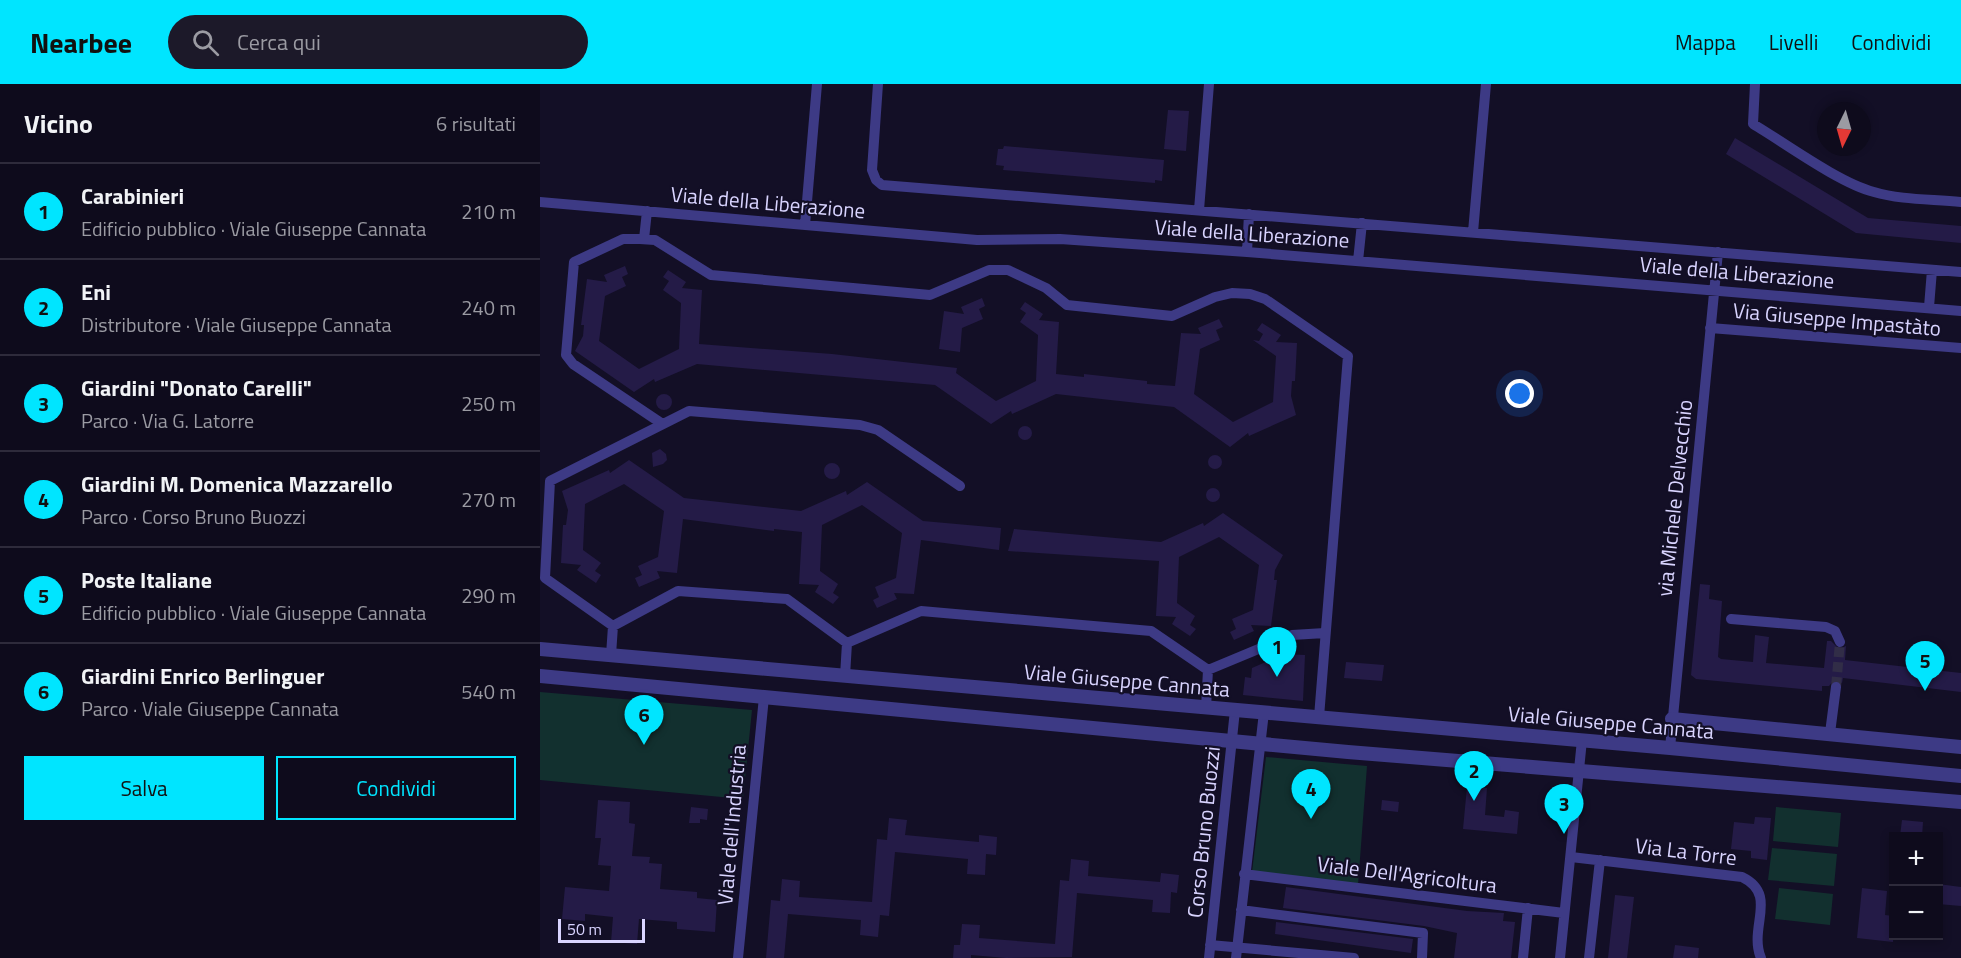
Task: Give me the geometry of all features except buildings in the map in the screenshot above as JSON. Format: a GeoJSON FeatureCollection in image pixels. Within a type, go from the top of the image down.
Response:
{"type":"FeatureCollection","features":[{"type":"Feature","properties":{"kind":"street"},"geometry":{"type":"LineString","coordinates":[[805,225],[817,84]]}},
{"type":"Feature","properties":{"kind":"street"},"geometry":{"type":"LineString","coordinates":[[878,84],[872,170],[876,180],[882,185],[1961,272]]}},
{"type":"Feature","properties":{"kind":"street","name":"Viale della Liberazione"},"geometry":{"type":"LineString","coordinates":[[1199,210],[1209,84]]}},
{"type":"Feature","properties":{"kind":"street"},"geometry":{"type":"LineString","coordinates":[[1473,232],[1486,84]]}},
{"type":"Feature","properties":{"kind":"street"},"geometry":{"type":"LineString","coordinates":[[1755,84],[1753,124],[1851,182],[1872,192],[1897,197],[1961,202]]}},
{"type":"Feature","properties":{"kind":"street","name":"Viale della Liberazione"},"geometry":{"type":"LineString","coordinates":[[540,202],[977,240],[1060,239],[1247,252],[1961,310]]}},
{"type":"Feature","properties":{"kind":"street"},"geometry":{"type":"LineString","coordinates":[[644,239],[647,211]]}},
{"type":"Feature","properties":{"kind":"street"},"geometry":{"type":"LineString","coordinates":[[1247,252],[1249,214]]}},
{"type":"Feature","properties":{"kind":"street"},"geometry":{"type":"LineString","coordinates":[[1358,261],[1362,223]]}},
{"type":"Feature","properties":{"kind":"street"},"geometry":{"type":"LineString","coordinates":[[661,423],[573,364],[566,355],[574,262],[623,239],[644,239],[663,244],[711,275],[930,295],[989,270],[1008,270],[1046,288],[1067,306],[1172,316],[1215,297],[1232,293],[1265,299],[1348,356],[1318,717]]}},
{"type":"Feature","properties":{"kind":"street","name":"via Michele Delvecchio"},"geometry":{"type":"LineString","coordinates":[[1670,747],[1718,252]]}},
{"type":"Feature","properties":{"kind":"street"},"geometry":{"type":"LineString","coordinates":[[1929,308],[1932,270]]}},
{"type":"Feature","properties":{"kind":"street","name":"Via Giuseppe Impastàto"},"geometry":{"type":"LineString","coordinates":[[1710,328],[1961,348]]}},
{"type":"Feature","properties":{"kind":"street"},"geometry":{"type":"LineString","coordinates":[[613,626],[545,578],[550,481],[661,423],[690,411],[860,425],[878,430],[960,486]]}},
{"type":"Feature","properties":{"kind":"street"},"geometry":{"type":"LineString","coordinates":[[613,626],[678,591],[688,591],[787,599],[847,643]]}},
{"type":"Feature","properties":{"kind":"street"},"geometry":{"type":"LineString","coordinates":[[847,643],[921,611],[1151,631],[1208,670]]}},
{"type":"Feature","properties":{"kind":"street"},"geometry":{"type":"LineString","coordinates":[[1731,619],[1826,627],[1835,631],[1840,642]]}},
{"type":"Feature","properties":{"kind":"street"},"geometry":{"type":"LineString","coordinates":[[611,656],[613,626]]}},
{"type":"Feature","properties":{"kind":"street"},"geometry":{"type":"LineString","coordinates":[[1208,670],[1292,635],[1325,633]]}},
{"type":"Feature","properties":{"kind":"street"},"geometry":{"type":"LineString","coordinates":[[845,676],[847,643]]}},
{"type":"Feature","properties":{"kind":"street","name":"Viale Giuseppe Cannata"},"geometry":{"type":"LineString","coordinates":[[540,649],[1670,747],[1961,776]]}},
{"type":"Feature","properties":{"kind":"street"},"geometry":{"type":"LineString","coordinates":[[1206,708],[1208,670]]}},
{"type":"Feature","properties":{"kind":"street"},"geometry":{"type":"LineString","coordinates":[[540,676],[1232,742],[1961,802]]}},
{"type":"Feature","properties":{"kind":"street"},"geometry":{"type":"LineString","coordinates":[[1830,733],[1836,687]]}},
{"type":"Feature","properties":{"kind":"street","name":"Viale dell'Industria"},"geometry":{"type":"LineString","coordinates":[[738,958],[764,697]]}},
{"type":"Feature","properties":{"kind":"street","name":"Corso Bruno Buozzi"},"geometry":{"type":"LineString","coordinates":[[1209,958],[1235,710]]}},
{"type":"Feature","properties":{"kind":"street"},"geometry":{"type":"LineString","coordinates":[[1236,953],[1264,712]]}},
{"type":"Feature","properties":{"kind":"street","name":"Viale Giuseppe Cannata"},"geometry":{"type":"LineString","coordinates":[[1672,719],[1961,747]]}},
{"type":"Feature","properties":{"kind":"street"},"geometry":{"type":"LineString","coordinates":[[1560,958],[1582,740]]}},
{"type":"Feature","properties":{"kind":"street","name":"Via La Torre"},"geometry":{"type":"LineString","coordinates":[[1571,857],[1742,877],[1755,883],[1761,896],[1757,948],[1761,958]]}},
{"type":"Feature","properties":{"kind":"street"},"geometry":{"type":"LineString","coordinates":[[1589,958],[1600,860]]}},
{"type":"Feature","properties":{"kind":"street","name":"Viale Dell'Agricoltura"},"geometry":{"type":"LineString","coordinates":[[1244,874],[1564,913]]}},
{"type":"Feature","properties":{"kind":"street"},"geometry":{"type":"LineString","coordinates":[[1523,958],[1528,908]]}},
{"type":"Feature","properties":{"kind":"street"},"geometry":{"type":"LineString","coordinates":[[1240,910],[1423,933],[1422,958]]}},
{"type":"Feature","properties":{"kind":"street"},"geometry":{"type":"LineString","coordinates":[[1210,945],[1236,953],[1354,958]]}},
{"type":"Feature","properties":{"kind":"green space"},"geometry":{"type":"Polygon","coordinates":[[[540,692],[752,710],[743,799],[540,780],[540,692]]]}},
{"type":"Feature","properties":{"kind":"green space"},"geometry":{"type":"Polygon","coordinates":[[[1266,757],[1367,766],[1358,885],[1252,872],[1266,757]]]}},
{"type":"Feature","properties":{"kind":"green space"},"geometry":{"type":"Polygon","coordinates":[[[1776,807],[1841,813],[1838,847],[1773,841],[1776,807]]]}},
{"type":"Feature","properties":{"kind":"green space"},"geometry":{"type":"Polygon","coordinates":[[[1772,848],[1837,854],[1834,886],[1768,880],[1772,848]]]}},
{"type":"Feature","properties":{"kind":"green space"},"geometry":{"type":"Polygon","coordinates":[[[1779,888],[1833,894],[1830,925],[1775,919],[1779,888]]]}},
{"type":"Feature","properties":{"kind":"tunnel"},"geometry":{"type":"LineString","coordinates":[[1836,687],[1840,642]]}},
{"type":"Feature","properties":{"kind":"place","name":"Carabinieri"},"geometry":{"type":"Point","coordinates":[1277,677]}},
{"type":"Feature","properties":{"kind":"place","name":"Poste Italiane"},"geometry":{"type":"Point","coordinates":[1925,691]}},
{"type":"Feature","properties":{"kind":"place","name":"Giardini Enrico Berlinguer"},"geometry":{"type":"Point","coordinates":[644,745]}},
{"type":"Feature","properties":{"kind":"place","name":"Eni"},"geometry":{"type":"Point","coordinates":[1474,801]}},
{"type":"Feature","properties":{"kind":"place","name":"Giardini M. Domenica Mazzarello"},"geometry":{"type":"Point","coordinates":[1311,819]}},
{"type":"Feature","properties":{"kind":"place","name":"Giardini \"Donato Carelli\""},"geometry":{"type":"Point","coordinates":[1564,834]}}]}
